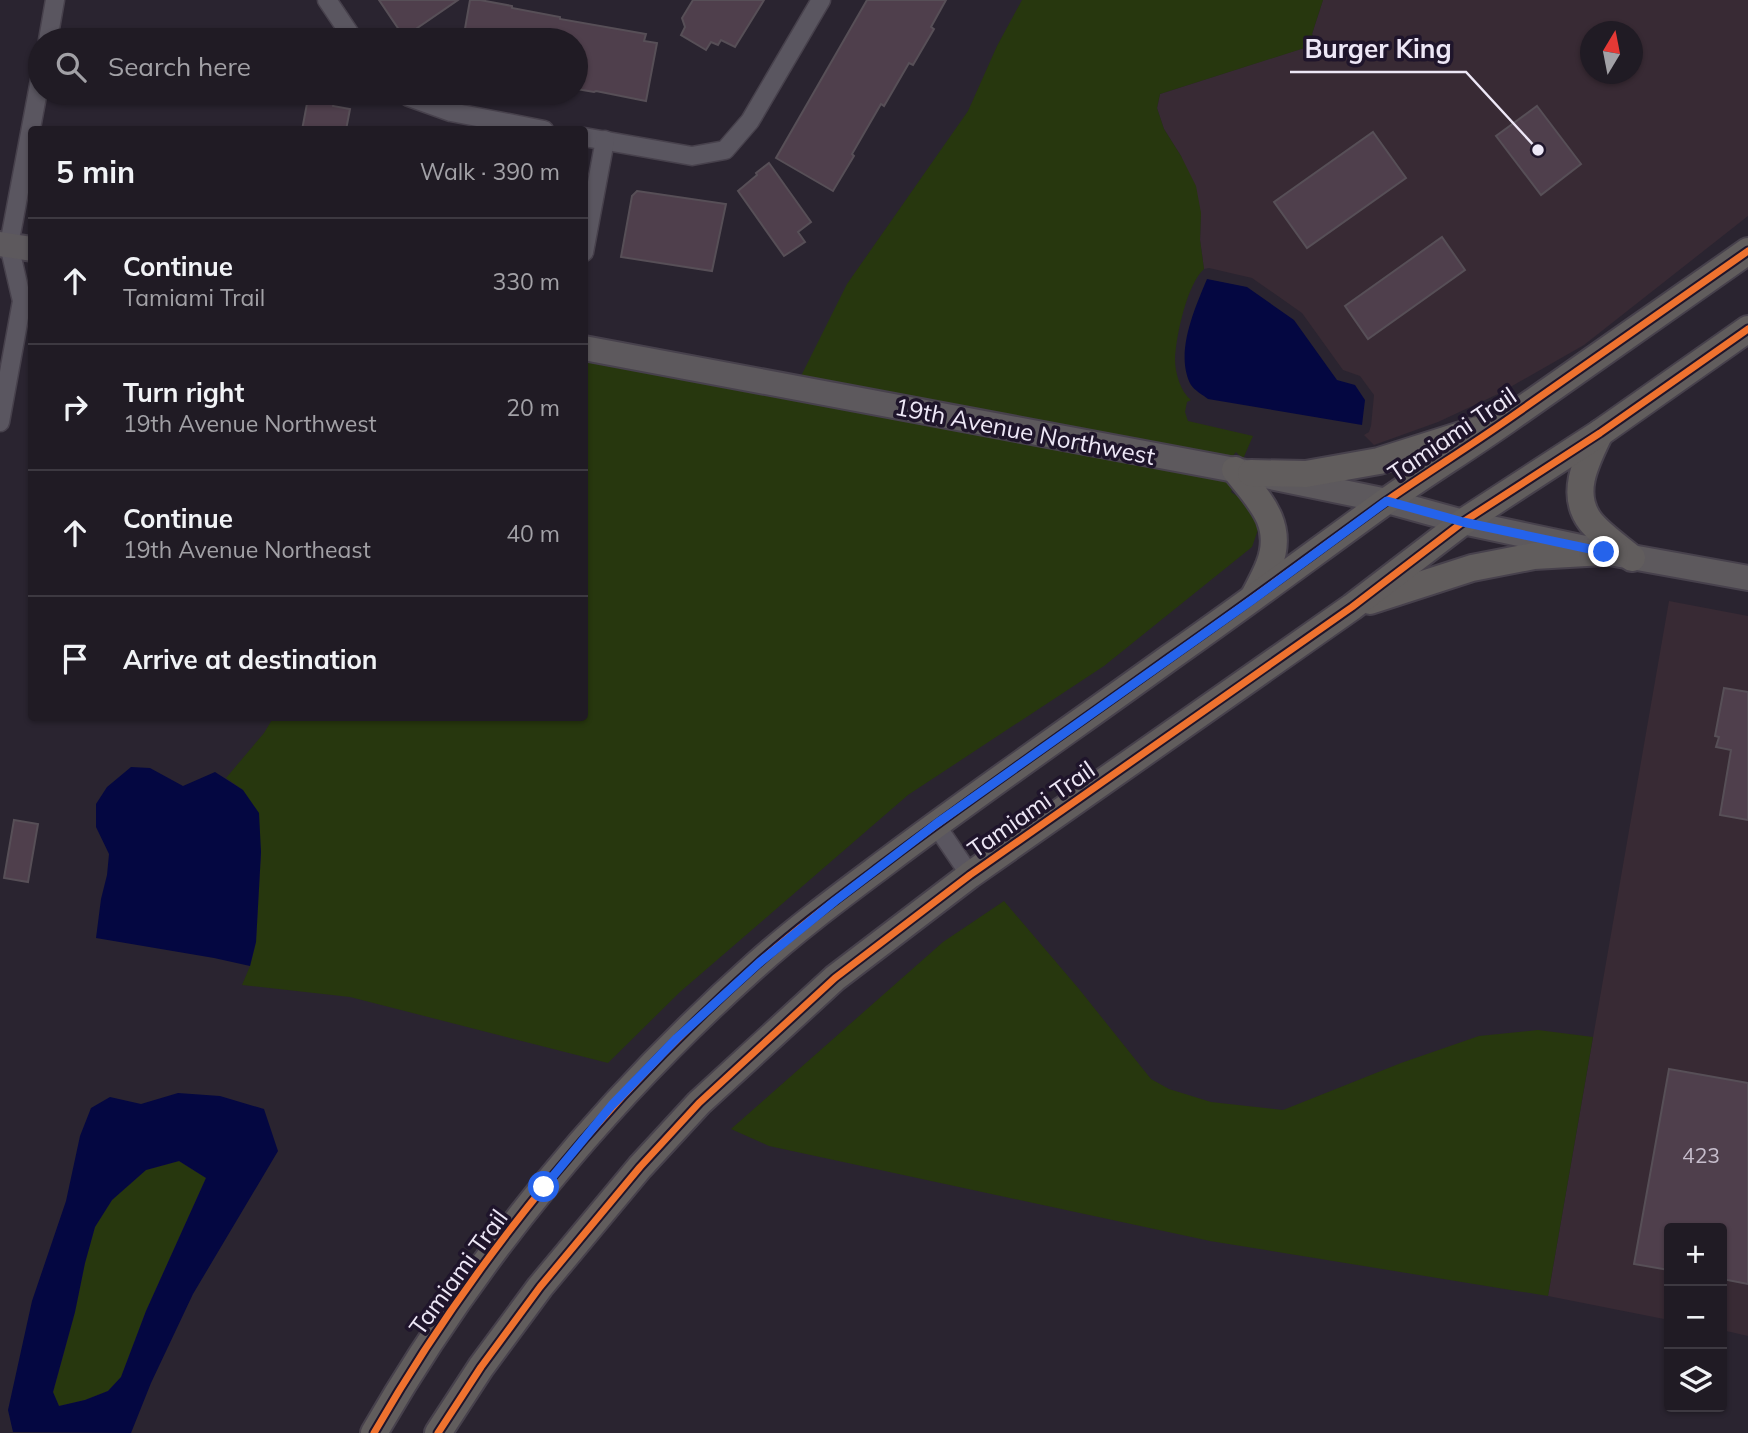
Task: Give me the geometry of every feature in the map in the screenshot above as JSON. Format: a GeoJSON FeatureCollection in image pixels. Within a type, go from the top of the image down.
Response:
{"type":"FeatureCollection","features":[{"type":"Feature","properties":{"kind":"main road","name":"Tamiami Trail"},"geometry":{"type":"LineString","coordinates":[[374,1433],[403,1383],[472,1282],[544,1187],[612,1105],[677,1038],[759,963],[936,824],[1387,501],[1748,251]]}},
{"type":"Feature","properties":{"kind":"main road","name":"Tamiami Trail"},"geometry":{"type":"LineString","coordinates":[[438,1433],[481,1367],[540,1287],[640,1167],[699,1103],[835,978],[970,876],[1352,607],[1463,522],[1600,433],[1748,329]]}},
{"type":"Feature","properties":{"kind":"main road"},"geometry":{"type":"LineString","coordinates":[[1243,472],[1306,474],[1379,461],[1506,421]]}},
{"type":"Feature","properties":{"kind":"main road"},"geometry":{"type":"LineString","coordinates":[[1600,433],[1587,460],[1580,484],[1580,504],[1591,522],[1632,558]]}},
{"type":"Feature","properties":{"kind":"main road"},"geometry":{"type":"LineString","coordinates":[[1243,472],[1273,524],[1275,543],[1270,564],[1252,600]]}},
{"type":"Feature","properties":{"kind":"main road"},"geometry":{"type":"LineString","coordinates":[[1352,607],[1472,568],[1534,556],[1604,552]]}},
{"type":"Feature","properties":{"kind":"street"},"geometry":{"type":"LineString","coordinates":[[50,28],[55,0]]}},
{"type":"Feature","properties":{"kind":"street"},"geometry":{"type":"LineString","coordinates":[[327,0],[346,28]]}},
{"type":"Feature","properties":{"kind":"street"},"geometry":{"type":"LineString","coordinates":[[588,138],[692,156],[724,150],[750,121],[821,0]]}},
{"type":"Feature","properties":{"kind":"street"},"geometry":{"type":"LineString","coordinates":[[33,126],[36,105]]}},
{"type":"Feature","properties":{"kind":"street"},"geometry":{"type":"LineString","coordinates":[[431,105],[450,112],[523,126]]}},
{"type":"Feature","properties":{"kind":"street"},"geometry":{"type":"LineString","coordinates":[[588,231],[605,140]]}},
{"type":"Feature","properties":{"kind":"street"},"geometry":{"type":"LineString","coordinates":[[0,422],[22,301],[14,246],[28,157]]}},
{"type":"Feature","properties":{"kind":"street","name":"19th Avenue Northwest"},"geometry":{"type":"LineString","coordinates":[[588,349],[1243,472],[1387,501],[1463,522],[1632,558],[1748,578]]}},
{"type":"Feature","properties":{"kind":"street"},"geometry":{"type":"LineString","coordinates":[[936,824],[970,876]]}},
{"type":"Feature","properties":{"kind":"shaded area"},"geometry":{"type":"Polygon","coordinates":[[[1323,0],[1748,0],[1748,216],[1584,345],[1498,394],[1438,422],[1374,445],[1364,435],[1369,432],[1371,426],[1374,395],[1360,376],[1343,370],[1302,313],[1252,278],[1204,269],[1200,240],[1201,213],[1181,156],[1164,129],[1157,108],[1160,94],[1316,44],[1312,34],[1323,0]]]}},
{"type":"Feature","properties":{"kind":"shaded area"},"geometry":{"type":"Polygon","coordinates":[[[1207,279],[1247,287],[1294,320],[1337,380],[1355,385],[1365,400],[1362,425],[1208,399],[1194,389],[1186,373],[1185,345],[1192,317],[1207,279]]]}},
{"type":"Feature","properties":{"kind":"shaded area"},"geometry":{"type":"Polygon","coordinates":[[[1669,601],[1748,616],[1748,1336],[1727,1331],[1727,1223],[1664,1223],[1664,1319],[1548,1296],[1669,601]]]}},
{"type":"Feature","properties":{"kind":"shaded area"},"geometry":{"type":"Polygon","coordinates":[[[131,767],[150,768],[183,786],[215,772],[243,790],[259,813],[261,852],[256,942],[250,966],[96,938],[109,854],[96,827],[96,804],[107,787],[131,767]]]}},
{"type":"Feature","properties":{"kind":"shaded area"},"geometry":{"type":"Polygon","coordinates":[[[178,1093],[220,1096],[264,1109],[278,1151],[193,1294],[151,1383],[131,1433],[13,1432],[8,1410],[32,1301],[66,1201],[80,1136],[91,1108],[110,1097],[141,1104],[178,1093]],[[179,1161],[146,1170],[112,1200],[95,1227],[85,1263],[53,1392],[59,1406],[108,1391],[121,1377],[146,1311],[206,1178],[179,1161]]]}},
{"type":"Feature","properties":{"kind":"green space"},"geometry":{"type":"Polygon","coordinates":[[[1022,0],[1323,0],[1312,34],[1317,44],[1160,94],[1157,108],[1164,129],[1196,186],[1201,213],[1200,240],[1204,269],[1192,286],[1188,298],[1180,324],[1175,359],[1179,381],[1191,400],[1187,402],[1185,412],[1188,421],[1253,436],[1243,459],[1236,452],[1232,457],[801,376],[847,284],[968,111],[997,46],[1022,0]]]}},
{"type":"Feature","properties":{"kind":"green space"},"geometry":{"type":"Polygon","coordinates":[[[588,363],[1229,482],[1233,487],[1231,492],[1246,502],[1260,524],[1252,547],[1104,666],[908,795],[680,992],[608,1063],[350,997],[242,985],[256,942],[261,852],[243,790],[226,778],[271,721],[588,721],[588,363]]]}},
{"type":"Feature","properties":{"kind":"green space"},"geometry":{"type":"Polygon","coordinates":[[[1004,901],[1151,1079],[1169,1089],[1211,1102],[1283,1110],[1401,1063],[1479,1036],[1538,1030],[1593,1037],[1548,1296],[1210,1241],[769,1146],[731,1129],[943,942],[1004,901]]]}},
{"type":"Feature","properties":{"kind":"green space"},"geometry":{"type":"Polygon","coordinates":[[[179,1161],[206,1178],[146,1311],[121,1377],[108,1391],[59,1406],[53,1393],[95,1227],[112,1200],[146,1170],[179,1161]]]}},
{"type":"Feature","properties":{"kind":"building"},"geometry":{"type":"Polygon","coordinates":[[[379,0],[458,0],[417,28],[398,28],[379,0]]]}},
{"type":"Feature","properties":{"kind":"building"},"geometry":{"type":"Polygon","coordinates":[[[470,0],[480,0],[560,19],[646,34],[644,41],[657,43],[646,101],[588,91],[588,28],[465,28],[470,0]]]}},
{"type":"Feature","properties":{"kind":"building"},"geometry":{"type":"Polygon","coordinates":[[[693,0],[764,0],[735,47],[721,40],[718,45],[711,42],[706,50],[681,35],[685,27],[682,18],[693,0]]]}},
{"type":"Feature","properties":{"kind":"building"},"geometry":{"type":"Polygon","coordinates":[[[867,0],[946,0],[931,27],[934,29],[913,65],[909,63],[884,106],[881,104],[833,191],[776,158],[867,0]]]}},
{"type":"Feature","properties":{"kind":"building"},"geometry":{"type":"Polygon","coordinates":[[[307,105],[333,105],[350,109],[347,126],[303,126],[307,105]]]}},
{"type":"Feature","properties":{"kind":"building"},"geometry":{"type":"Polygon","coordinates":[[[1537,106],[1581,164],[1541,195],[1496,136],[1537,106]]]}},
{"type":"Feature","properties":{"kind":"building"},"geometry":{"type":"Polygon","coordinates":[[[1373,132],[1406,178],[1307,248],[1274,202],[1373,132]]]}},
{"type":"Feature","properties":{"kind":"building"},"geometry":{"type":"Polygon","coordinates":[[[769,163],[811,222],[798,232],[805,242],[784,256],[738,191],[769,163]]]}},
{"type":"Feature","properties":{"kind":"building"},"geometry":{"type":"Polygon","coordinates":[[[637,191],[726,204],[712,271],[621,257],[632,196],[637,191]]]}},
{"type":"Feature","properties":{"kind":"building"},"geometry":{"type":"Polygon","coordinates":[[[1442,237],[1465,270],[1368,339],[1345,306],[1442,237]]]}},
{"type":"Feature","properties":{"kind":"building"},"geometry":{"type":"Polygon","coordinates":[[[1724,688],[1748,692],[1748,820],[1720,815],[1731,750],[1716,747],[1719,737],[1715,736],[1724,688]]]}},
{"type":"Feature","properties":{"kind":"building"},"geometry":{"type":"Polygon","coordinates":[[[14,820],[38,824],[28,882],[4,878],[14,820]]]}},
{"type":"Feature","properties":{"kind":"building"},"geometry":{"type":"Polygon","coordinates":[[[1669,1069],[1748,1083],[1748,1284],[1727,1280],[1727,1223],[1664,1223],[1664,1269],[1634,1264],[1669,1069]]]}},
{"type":"Feature","properties":{"kind":"cycle path"},"geometry":{"type":"LineString","coordinates":[[374,1433],[455,1305],[546,1184],[647,1070],[772,951],[921,836],[1385,502],[1748,251]]}},
{"type":"Feature","properties":{"kind":"cycle path"},"geometry":{"type":"LineString","coordinates":[[438,1433],[481,1367],[540,1287],[640,1167],[699,1103],[835,978],[970,875],[1352,607],[1463,522],[1600,433],[1748,329]]}},
{"type":"Feature","properties":{"kind":"place","name":"Burger King"},"geometry":{"type":"Point","coordinates":[1538,150]}},
{"type":"Feature","properties":{"kind":"route"},"geometry":{"type":"LineString","coordinates":[[544,1187],[612,1105],[677,1038],[759,963],[835,901],[936,824],[1387,501],[1463,522],[1604,552]]}}]}
